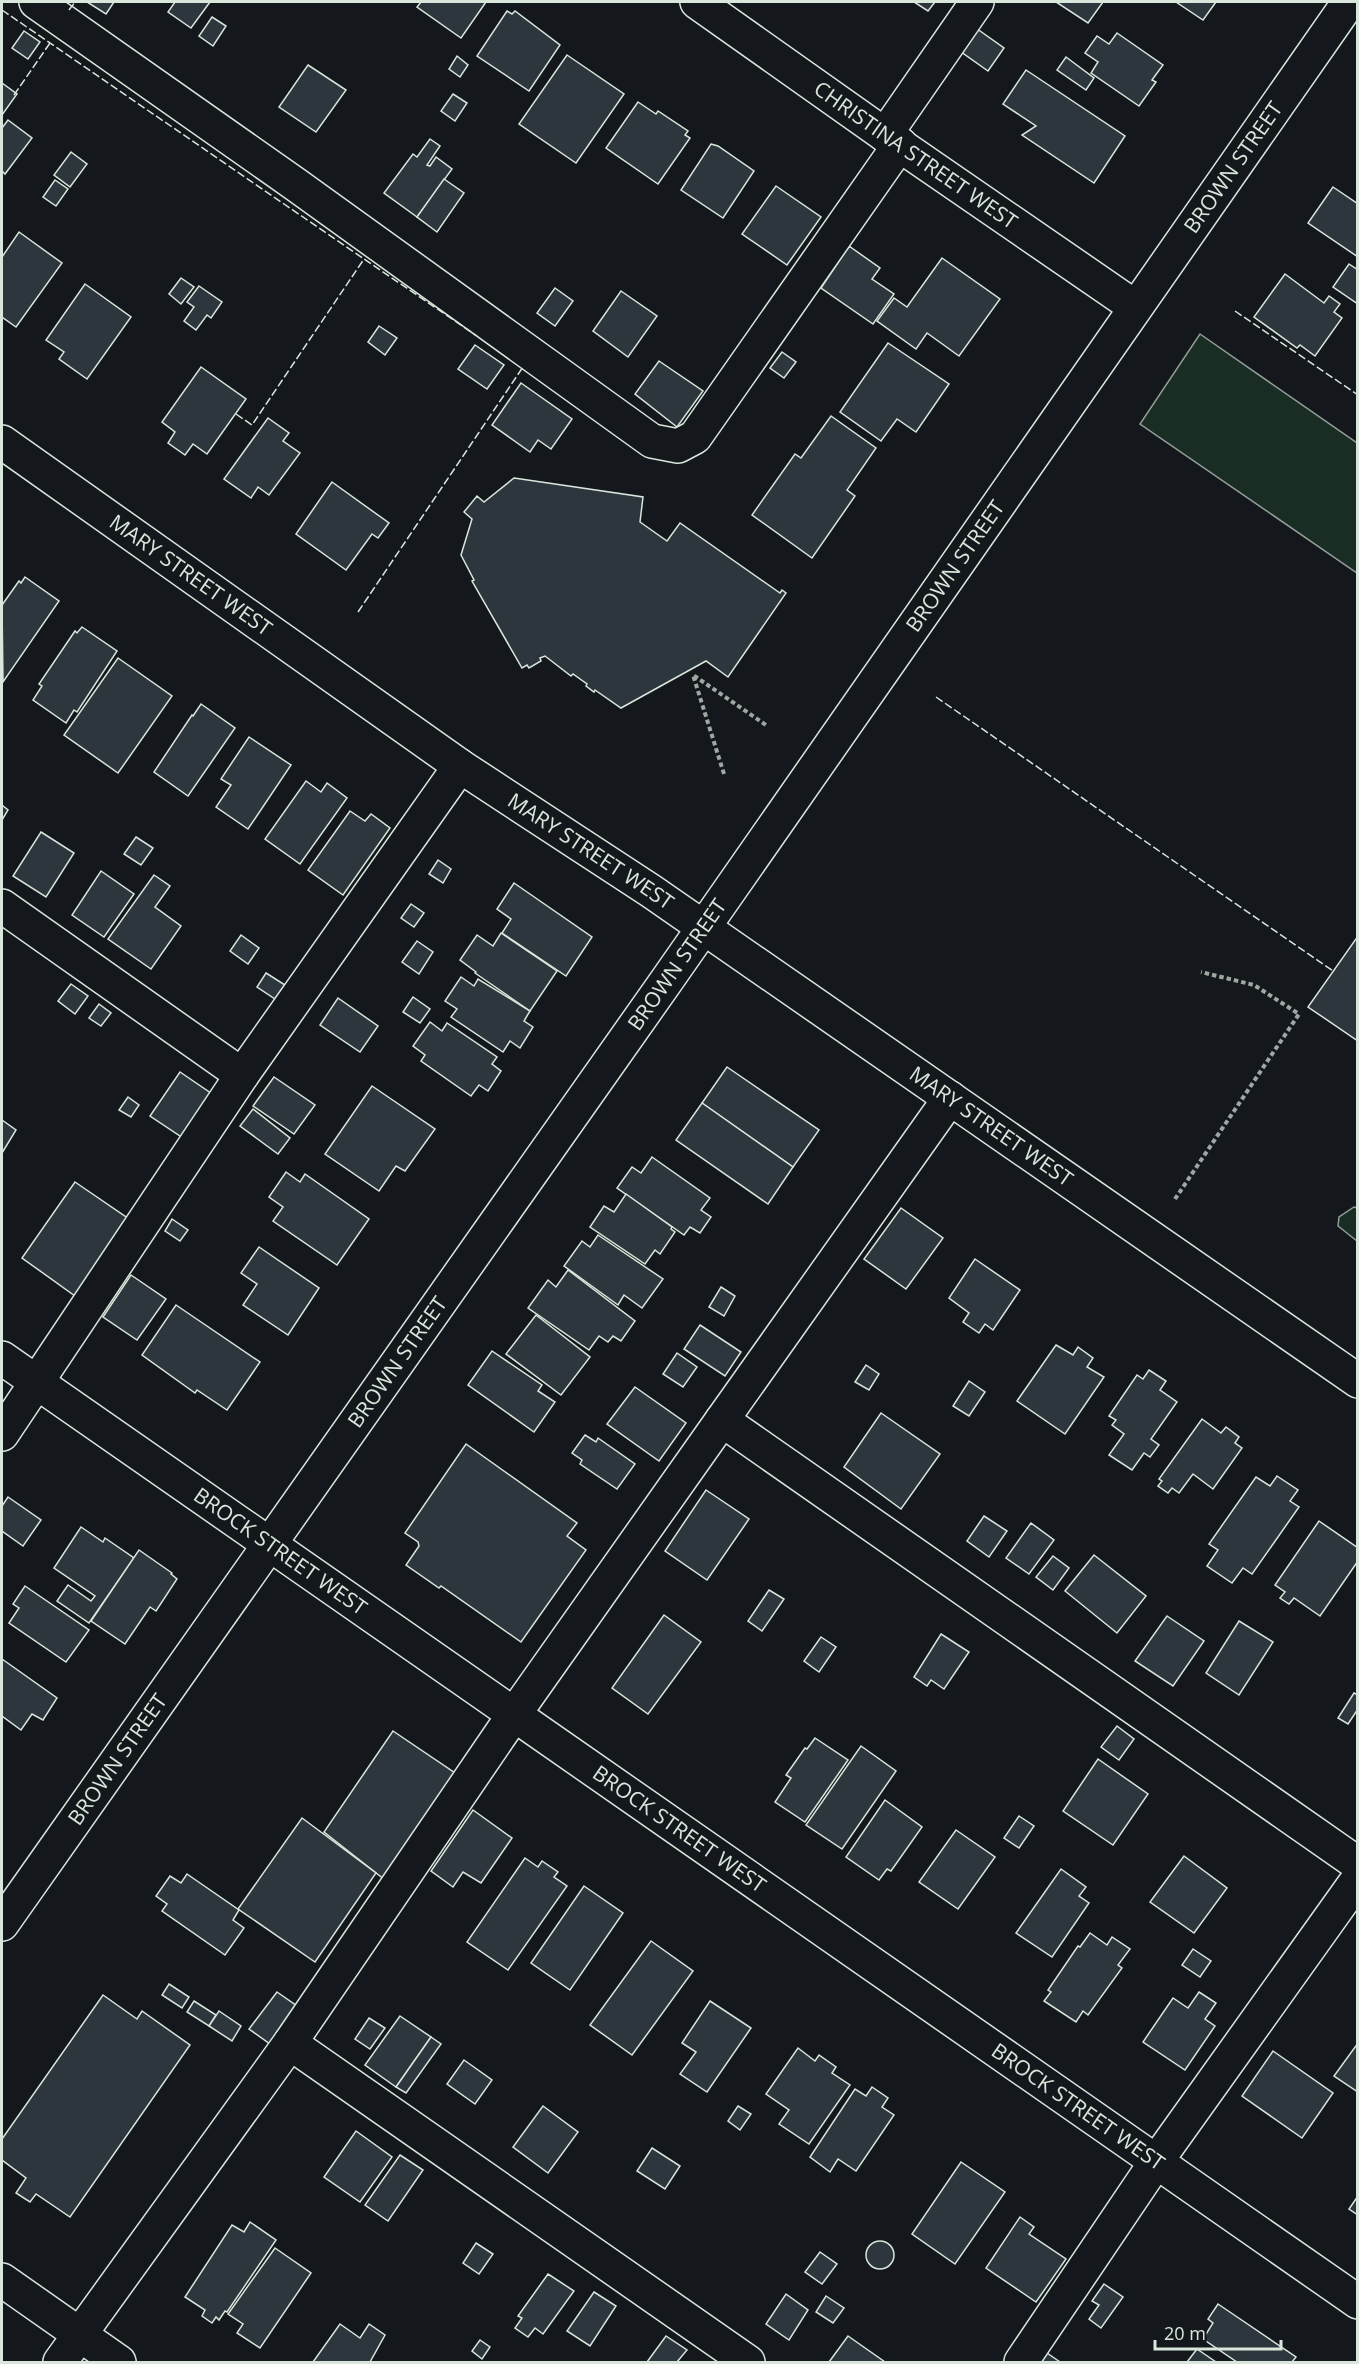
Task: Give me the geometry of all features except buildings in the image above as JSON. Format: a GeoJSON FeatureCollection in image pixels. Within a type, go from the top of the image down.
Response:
{"type":"FeatureCollection","features":[{"type":"Feature","properties":{"kind":"street"},"geometry":{"type":"LineString","coordinates":[[36,2],[295,184],[652,441],[678,446],[695,437],[893,140],[977,2]]}},
{"type":"Feature","properties":{"kind":"street","name":"CHRISTINA STREET WEST"},"geometry":{"type":"LineString","coordinates":[[697,2],[1135,307]]}},
{"type":"Feature","properties":{"kind":"street","name":"BROWN STREET"},"geometry":{"type":"LineString","coordinates":[[2,1924],[704,928],[1349,2]]}},
{"type":"Feature","properties":{"kind":"street","name":"MARY STREET WEST"},"geometry":{"type":"LineString","coordinates":[[2,442],[460,766],[704,928],[1358,1382]]}},
{"type":"Feature","properties":{"kind":"street"},"geometry":{"type":"LineString","coordinates":[[2,1434],[242,1075],[460,766]]}},
{"type":"Feature","properties":{"kind":"street"},"geometry":{"type":"LineString","coordinates":[[2,906],[242,1075]]}},
{"type":"Feature","properties":{"kind":"street"},"geometry":{"type":"LineString","coordinates":[[60,2362],[290,2043],[513,1716],[950,1098]]}},
{"type":"Feature","properties":{"kind":"street","name":"BROCK STREET WEST"},"geometry":{"type":"LineString","coordinates":[[2,1358],[513,1716],[1358,2302]]}},
{"type":"Feature","properties":{"kind":"street"},"geometry":{"type":"LineString","coordinates":[[722,1420],[1358,1864]]}},
{"type":"Feature","properties":{"kind":"street"},"geometry":{"type":"LineString","coordinates":[[1021,2362],[1156,2162],[1358,1879]]}},
{"type":"Feature","properties":{"kind":"street"},"geometry":{"type":"LineString","coordinates":[[290,2043],[748,2362]]}},
{"type":"Feature","properties":{"kind":"street"},"geometry":{"type":"LineString","coordinates":[[2,2280],[118,2362]]}},
{"type":"Feature","properties":{"kind":"path"},"geometry":{"type":"LineString","coordinates":[[724,774],[693,675],[766,725]]}},
{"type":"Feature","properties":{"kind":"path"},"geometry":{"type":"LineString","coordinates":[[1175,1199],[1299,1014],[1254,984],[1201,972]]}},
{"type":"Feature","properties":{"kind":"green space"},"geometry":{"type":"Polygon","coordinates":[[[1200,334],[1357,443],[1357,573],[1140,424],[1200,334]]]}},
{"type":"Feature","properties":{"kind":"green space"},"geometry":{"type":"Polygon","coordinates":[[[1354,1207],[1357,1208],[1357,1241],[1338,1226],[1339,1217],[1354,1207]]]}},
{"type":"Feature","properties":{"kind":"fence"},"geometry":{"type":"LineString","coordinates":[[69,10],[75,2]]}},
{"type":"Feature","properties":{"kind":"fence"},"geometry":{"type":"LineString","coordinates":[[2,10],[364,259]]}},
{"type":"Feature","properties":{"kind":"fence"},"geometry":{"type":"LineString","coordinates":[[14,95],[50,43]]}},
{"type":"Feature","properties":{"kind":"fence"},"geometry":{"type":"LineString","coordinates":[[236,414],[252,425],[364,259],[477,336]]}},
{"type":"Feature","properties":{"kind":"fence"},"geometry":{"type":"LineString","coordinates":[[1235,311],[1358,395]]}},
{"type":"Feature","properties":{"kind":"fence"},"geometry":{"type":"LineString","coordinates":[[358,612],[522,366]]}},
{"type":"Feature","properties":{"kind":"fence"},"geometry":{"type":"LineString","coordinates":[[936,697],[1333,971]]}}]}
